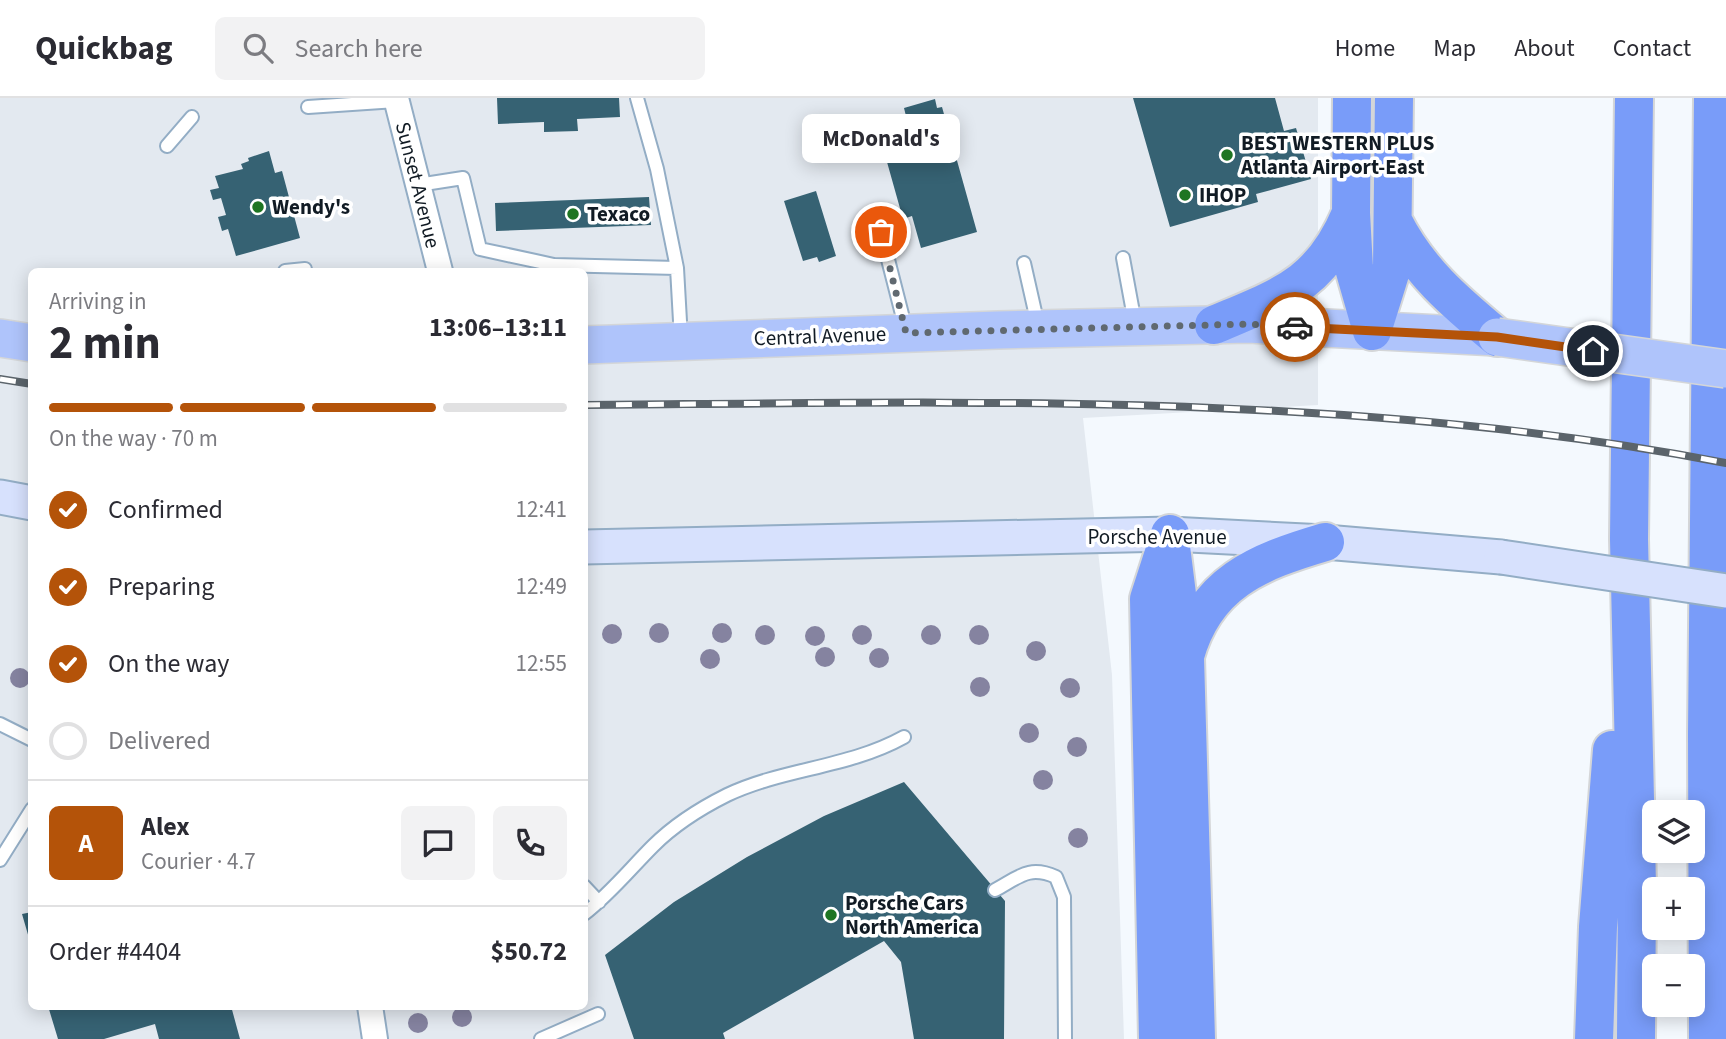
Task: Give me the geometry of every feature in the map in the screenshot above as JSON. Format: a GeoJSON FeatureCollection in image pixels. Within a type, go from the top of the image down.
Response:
{"type":"FeatureCollection","features":[{"type":"Feature","properties":{"kind":"highway"},"geometry":{"type":"LineString","coordinates":[[1352,98],[1351,213],[1354,268],[1372,331]]}},
{"type":"Feature","properties":{"kind":"highway"},"geometry":{"type":"LineString","coordinates":[[1372,331],[1392,267],[1394,98]]}},
{"type":"Feature","properties":{"kind":"highway"},"geometry":{"type":"LineString","coordinates":[[1614,98],[1633,277]]}},
{"type":"Feature","properties":{"kind":"highway"},"geometry":{"type":"LineString","coordinates":[[1634,98],[1629,539],[1637,886],[1636,1039]]}},
{"type":"Feature","properties":{"kind":"highway"},"geometry":{"type":"LineString","coordinates":[[1709,1039],[1707,719],[1713,98]]}},
{"type":"Feature","properties":{"kind":"highway"},"geometry":{"type":"LineString","coordinates":[[1214,325],[1274,299],[1318,269],[1330,255],[1351,213]]}},
{"type":"Feature","properties":{"kind":"highway"},"geometry":{"type":"LineString","coordinates":[[1393,221],[1406,248],[1427,275],[1497,337]]}},
{"type":"Feature","properties":{"kind":"highway"},"geometry":{"type":"LineString","coordinates":[[1170,534],[1185,658],[1196,1039]]}},
{"type":"Feature","properties":{"kind":"highway"},"geometry":{"type":"LineString","coordinates":[[1158,1039],[1149,599],[1170,534]]}},
{"type":"Feature","properties":{"kind":"highway"},"geometry":{"type":"LineString","coordinates":[[1594,1039],[1598,927],[1629,539]]}},
{"type":"Feature","properties":{"kind":"highway"},"geometry":{"type":"LineString","coordinates":[[1185,658],[1198,619],[1225,587],[1271,560],[1325,542]]}},
{"type":"Feature","properties":{"kind":"main road","name":"Central Avenue"},"geometry":{"type":"LineString","coordinates":[[588,345],[1039,328],[1214,325],[1497,337],[1726,369]]}},
{"type":"Feature","properties":{"kind":"main road"},"geometry":{"type":"LineString","coordinates":[[0,338],[28,342]]}},
{"type":"Feature","properties":{"kind":"street","name":"Sunset Avenue"},"geometry":{"type":"LineString","coordinates":[[396,99],[439,268]]}},
{"type":"Feature","properties":{"kind":"street"},"geometry":{"type":"LineString","coordinates":[[0,498],[28,502]]}},
{"type":"Feature","properties":{"kind":"street","name":"Porsche Avenue"},"geometry":{"type":"LineString","coordinates":[[588,547],[1170,534],[1325,542],[1501,557],[1726,592]]}},
{"type":"Feature","properties":{"kind":"street"},"geometry":{"type":"LineString","coordinates":[[371,1010],[375,1039]]}},
{"type":"Feature","properties":{"kind":"lane"},"geometry":{"type":"LineString","coordinates":[[637,98],[657,169],[677,268],[681,342]]}},
{"type":"Feature","properties":{"kind":"lane"},"geometry":{"type":"LineString","coordinates":[[308,107],[396,99]]}},
{"type":"Feature","properties":{"kind":"lane"},"geometry":{"type":"LineString","coordinates":[[167,146],[192,117]]}},
{"type":"Feature","properties":{"kind":"lane"},"geometry":{"type":"LineString","coordinates":[[418,185],[463,178],[480,249],[554,265],[677,268]]}},
{"type":"Feature","properties":{"kind":"lane"},"geometry":{"type":"LineString","coordinates":[[881,232],[906,333]]}},
{"type":"Feature","properties":{"kind":"lane"},"geometry":{"type":"LineString","coordinates":[[1123,258],[1136,327]]}},
{"type":"Feature","properties":{"kind":"lane"},"geometry":{"type":"LineString","coordinates":[[1024,263],[1039,328]]}},
{"type":"Feature","properties":{"kind":"lane"},"geometry":{"type":"LineString","coordinates":[[0,724],[28,738]]}},
{"type":"Feature","properties":{"kind":"lane"},"geometry":{"type":"LineString","coordinates":[[588,911],[655,844],[709,805],[772,778],[870,755],[904,737]]}},
{"type":"Feature","properties":{"kind":"lane"},"geometry":{"type":"LineString","coordinates":[[0,860],[28,815]]}},
{"type":"Feature","properties":{"kind":"lane"},"geometry":{"type":"LineString","coordinates":[[995,890],[1026,872],[1041,870],[1056,877],[1064,897],[1065,1039]]}},
{"type":"Feature","properties":{"kind":"lane"},"geometry":{"type":"LineString","coordinates":[[588,890],[599,902]]}},
{"type":"Feature","properties":{"kind":"lane"},"geometry":{"type":"LineString","coordinates":[[541,1039],[598,1014]]}},
{"type":"Feature","properties":{"kind":"shaded area"},"geometry":{"type":"Polygon","coordinates":[[[0,98],[1318,98],[1318,405],[1083,418],[1112,675],[1124,1039],[0,1039],[0,98]]]}},
{"type":"Feature","properties":{"kind":"building"},"geometry":{"type":"Polygon","coordinates":[[[497,98],[619,98],[620,117],[577,119],[578,131],[544,132],[544,122],[498,124],[497,98]]]}},
{"type":"Feature","properties":{"kind":"building","name":"BEST WESTERN PLUS Atlanta Airport-East"},"geometry":{"type":"Polygon","coordinates":[[[1133,98],[1275,98],[1284,131],[1296,128],[1311,179],[1256,194],[1258,202],[1170,227],[1133,98]]]}},
{"type":"Feature","properties":{"kind":"building"},"geometry":{"type":"Polygon","coordinates":[[[935,99],[937,108],[942,107],[977,232],[921,248],[912,216],[903,219],[887,162],[896,160],[886,122],[907,120],[904,108],[935,99]]]}},
{"type":"Feature","properties":{"kind":"building","name":"Wendy's"},"geometry":{"type":"Polygon","coordinates":[[[269,151],[275,173],[282,171],[300,238],[236,256],[228,229],[222,231],[218,217],[226,215],[221,198],[213,200],[210,190],[219,188],[215,176],[243,169],[241,164],[249,161],[248,158],[269,151]]]}},
{"type":"Feature","properties":{"kind":"building"},"geometry":{"type":"Polygon","coordinates":[[[816,191],[836,256],[819,262],[817,257],[803,261],[784,201],[816,191]]]}},
{"type":"Feature","properties":{"kind":"building","name":"Texaco"},"geometry":{"type":"Polygon","coordinates":[[[649,197],[651,225],[496,231],[495,203],[649,197]]]}},
{"type":"Feature","properties":{"kind":"building","name":"Porsche Cars North America"},"geometry":{"type":"Polygon","coordinates":[[[904,782],[1005,901],[1004,1039],[914,1039],[901,962],[884,941],[723,1033],[725,1039],[634,1039],[605,955],[674,902],[747,857],[824,816],[904,782]]]}},
{"type":"Feature","properties":{"kind":"building"},"geometry":{"type":"Polygon","coordinates":[[[28,913],[28,935],[22,914],[28,913]]]}},
{"type":"Feature","properties":{"kind":"building"},"geometry":{"type":"Polygon","coordinates":[[[49,1010],[232,1010],[240,1039],[159,1039],[155,1024],[104,1039],[58,1039],[49,1010]]]}},
{"type":"Feature","properties":{"kind":"railway"},"geometry":{"type":"LineString","coordinates":[[0,379],[28,383]]}},
{"type":"Feature","properties":{"kind":"railway"},"geometry":{"type":"LineString","coordinates":[[588,405],[1014,403],[1300,412],[1443,423],[1585,440],[1726,463]]}},
{"type":"Feature","properties":{"kind":"way so far"},"geometry":{"type":"LineString","coordinates":[[881,232],[906,333],[1248,324],[1295,327]]}},
{"type":"Feature","properties":{"kind":"place","name":"BEST WESTERN PLUS Atlanta Airport-East"},"geometry":{"type":"Point","coordinates":[1227,155]}},
{"type":"Feature","properties":{"kind":"place","name":"IHOP"},"geometry":{"type":"Point","coordinates":[1185,195]}},
{"type":"Feature","properties":{"kind":"place","name":"Wendy's"},"geometry":{"type":"Point","coordinates":[258,207]}},
{"type":"Feature","properties":{"kind":"place","name":"Texaco"},"geometry":{"type":"Point","coordinates":[573,214]}},
{"type":"Feature","properties":{"kind":"place","name":"McDonald's"},"geometry":{"type":"Point","coordinates":[881,232]}},
{"type":"Feature","properties":{"kind":"place","name":"Porsche Cars North America"},"geometry":{"type":"Point","coordinates":[831,915]}},
{"type":"Feature","properties":{"kind":"route"},"geometry":{"type":"LineString","coordinates":[[1295,327],[1497,337],[1593,351]]}}]}
